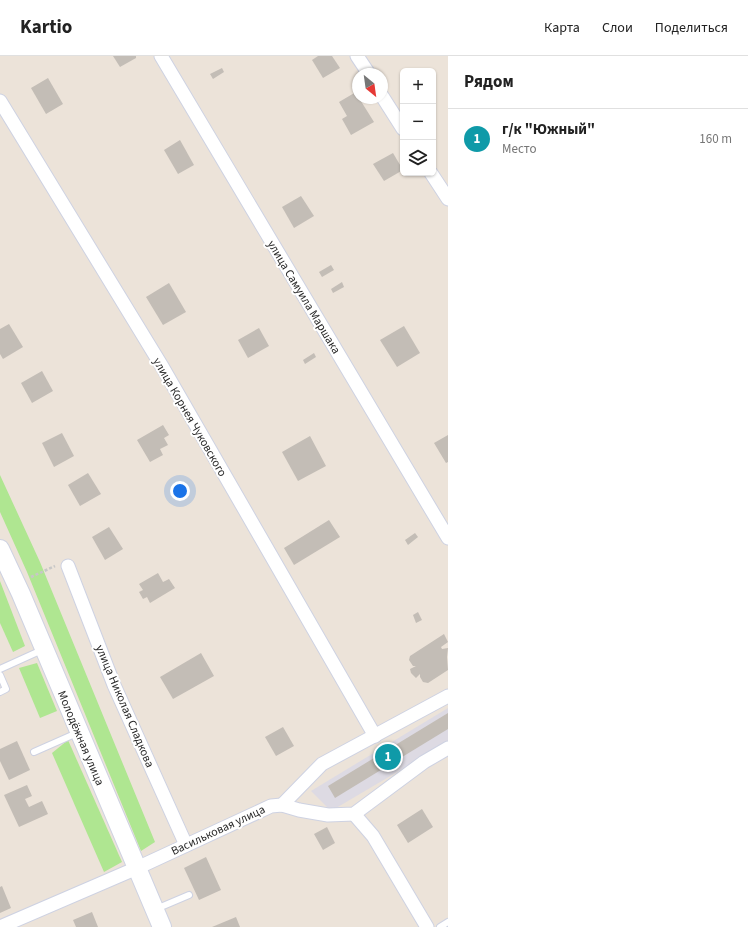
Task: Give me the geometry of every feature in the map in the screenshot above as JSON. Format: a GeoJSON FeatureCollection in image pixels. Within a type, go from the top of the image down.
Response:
{"type":"FeatureCollection","features":[{"type":"Feature","properties":{"kind":"street","name":"улица Самуила Маршака"},"geometry":{"type":"LineString","coordinates":[[161,56],[448,538]]}},
{"type":"Feature","properties":{"kind":"street"},"geometry":{"type":"LineString","coordinates":[[358,56],[365,68]]}},
{"type":"Feature","properties":{"kind":"street","name":"улица Корнея Чуковского"},"geometry":{"type":"LineString","coordinates":[[0,101],[163,368],[375,736]]}},
{"type":"Feature","properties":{"kind":"street"},"geometry":{"type":"LineString","coordinates":[[387,104],[400,124]]}},
{"type":"Feature","properties":{"kind":"street"},"geometry":{"type":"LineString","coordinates":[[433,176],[448,199]]}},
{"type":"Feature","properties":{"kind":"street","name":"Молодёжная улица"},"geometry":{"type":"LineString","coordinates":[[0,549],[162,927]]}},
{"type":"Feature","properties":{"kind":"street","name":"улица Николая Сладкова"},"geometry":{"type":"LineString","coordinates":[[62,566],[186,845]]}},
{"type":"Feature","properties":{"kind":"street"},"geometry":{"type":"LineString","coordinates":[[282,805],[322,764],[448,696]]}},
{"type":"Feature","properties":{"kind":"street"},"geometry":{"type":"LineString","coordinates":[[428,927],[373,836],[354,814],[424,762],[448,748]]}},
{"type":"Feature","properties":{"kind":"street","name":"Васильковая улица"},"geometry":{"type":"LineString","coordinates":[[0,927],[137,868],[271,806],[282,805],[299,810],[328,815],[354,814]]}},
{"type":"Feature","properties":{"kind":"lane"},"geometry":{"type":"LineString","coordinates":[[0,669],[44,649]]}},
{"type":"Feature","properties":{"kind":"lane"},"geometry":{"type":"LineString","coordinates":[[0,675],[6,689],[0,692]]}},
{"type":"Feature","properties":{"kind":"lane"},"geometry":{"type":"LineString","coordinates":[[34,752],[78,732]]}},
{"type":"Feature","properties":{"kind":"lane"},"geometry":{"type":"LineString","coordinates":[[155,910],[189,895]]}},
{"type":"Feature","properties":{"kind":"lane"},"geometry":{"type":"LineString","coordinates":[[440,927],[448,922]]}},
{"type":"Feature","properties":{"kind":"path"},"geometry":{"type":"LineString","coordinates":[[16,584],[62,566]]}},
{"type":"Feature","properties":{"kind":"shaded area"},"geometry":{"type":"Polygon","coordinates":[[[448,708],[448,742],[331,811],[311,791],[448,708]]]}},
{"type":"Feature","properties":{"kind":"green space"},"geometry":{"type":"Polygon","coordinates":[[[0,475],[40,562],[155,842],[141,851],[27,572],[0,512],[0,475]]]}},
{"type":"Feature","properties":{"kind":"green space"},"geometry":{"type":"Polygon","coordinates":[[[0,581],[25,646],[13,652],[0,623],[0,581]]]}},
{"type":"Feature","properties":{"kind":"green space"},"geometry":{"type":"Polygon","coordinates":[[[37,663],[57,711],[40,718],[19,668],[37,663]]]}},
{"type":"Feature","properties":{"kind":"green space"},"geometry":{"type":"Polygon","coordinates":[[[68,740],[122,862],[104,872],[52,753],[68,740]]]}},
{"type":"Feature","properties":{"kind":"building"},"geometry":{"type":"Polygon","coordinates":[[[113,56],[136,56],[136,58],[120,67],[113,56]]]}},
{"type":"Feature","properties":{"kind":"building"},"geometry":{"type":"Polygon","coordinates":[[[318,56],[332,56],[340,68],[323,78],[312,60],[318,56]]]}},
{"type":"Feature","properties":{"kind":"building"},"geometry":{"type":"Polygon","coordinates":[[[222,68],[224,72],[213,79],[210,74],[222,68]]]}},
{"type":"Feature","properties":{"kind":"building"},"geometry":{"type":"Polygon","coordinates":[[[48,78],[63,104],[46,114],[31,88],[48,78]]]}},
{"type":"Feature","properties":{"kind":"building"},"geometry":{"type":"Polygon","coordinates":[[[352,94],[352,104],[363,104],[374,122],[351,135],[342,119],[347,116],[339,102],[352,94]]]}},
{"type":"Feature","properties":{"kind":"building"},"geometry":{"type":"Polygon","coordinates":[[[180,140],[194,165],[178,174],[164,150],[180,140]]]}},
{"type":"Feature","properties":{"kind":"building"},"geometry":{"type":"Polygon","coordinates":[[[393,153],[400,165],[400,172],[384,181],[373,164],[393,153]]]}},
{"type":"Feature","properties":{"kind":"building"},"geometry":{"type":"Polygon","coordinates":[[[301,196],[314,216],[294,228],[282,207],[301,196]]]}},
{"type":"Feature","properties":{"kind":"building"},"geometry":{"type":"Polygon","coordinates":[[[331,265],[334,270],[322,277],[319,272],[331,265]]]}},
{"type":"Feature","properties":{"kind":"building"},"geometry":{"type":"Polygon","coordinates":[[[342,282],[344,287],[333,293],[331,289],[342,282]]]}},
{"type":"Feature","properties":{"kind":"building"},"geometry":{"type":"Polygon","coordinates":[[[169,283],[186,312],[163,325],[146,297],[169,283]]]}},
{"type":"Feature","properties":{"kind":"building"},"geometry":{"type":"Polygon","coordinates":[[[9,324],[23,347],[3,359],[0,354],[0,329],[9,324]]]}},
{"type":"Feature","properties":{"kind":"building"},"geometry":{"type":"Polygon","coordinates":[[[404,326],[420,353],[397,367],[380,340],[404,326]]]}},
{"type":"Feature","properties":{"kind":"building"},"geometry":{"type":"Polygon","coordinates":[[[259,328],[269,346],[248,358],[238,340],[259,328]]]}},
{"type":"Feature","properties":{"kind":"building"},"geometry":{"type":"Polygon","coordinates":[[[314,353],[316,357],[305,364],[303,360],[314,353]]]}},
{"type":"Feature","properties":{"kind":"building"},"geometry":{"type":"Polygon","coordinates":[[[42,371],[53,391],[32,403],[21,383],[42,371]]]}},
{"type":"Feature","properties":{"kind":"building"},"geometry":{"type":"Polygon","coordinates":[[[163,425],[169,435],[164,438],[168,445],[160,449],[163,455],[150,462],[137,440],[163,425]]]}},
{"type":"Feature","properties":{"kind":"building"},"geometry":{"type":"Polygon","coordinates":[[[62,433],[74,456],[54,467],[42,443],[62,433]]]}},
{"type":"Feature","properties":{"kind":"building"},"geometry":{"type":"Polygon","coordinates":[[[448,435],[448,462],[446,463],[434,443],[448,435]]]}},
{"type":"Feature","properties":{"kind":"building"},"geometry":{"type":"Polygon","coordinates":[[[310,436],[326,466],[298,481],[282,452],[310,436]]]}},
{"type":"Feature","properties":{"kind":"building"},"geometry":{"type":"Polygon","coordinates":[[[88,473],[101,494],[80,506],[68,485],[88,473]]]}},
{"type":"Feature","properties":{"kind":"building"},"geometry":{"type":"Polygon","coordinates":[[[329,520],[340,537],[294,565],[284,548],[329,520]]]}},
{"type":"Feature","properties":{"kind":"building"},"geometry":{"type":"Polygon","coordinates":[[[109,527],[123,549],[105,560],[92,537],[109,527]]]}},
{"type":"Feature","properties":{"kind":"building"},"geometry":{"type":"Polygon","coordinates":[[[415,533],[418,537],[408,545],[405,540],[415,533]]]}},
{"type":"Feature","properties":{"kind":"building"},"geometry":{"type":"Polygon","coordinates":[[[158,573],[163,582],[169,579],[175,588],[150,603],[147,597],[143,599],[139,592],[143,590],[139,584],[158,573]]]}},
{"type":"Feature","properties":{"kind":"building"},"geometry":{"type":"Polygon","coordinates":[[[418,612],[422,620],[416,623],[413,615],[418,612]]]}},
{"type":"Feature","properties":{"kind":"building"},"geometry":{"type":"Polygon","coordinates":[[[444,634],[448,642],[441,647],[442,649],[448,648],[448,670],[428,683],[423,682],[420,674],[416,678],[411,673],[410,669],[416,666],[413,666],[409,660],[410,656],[444,634]]]}},
{"type":"Feature","properties":{"kind":"building"},"geometry":{"type":"Polygon","coordinates":[[[201,653],[214,676],[173,699],[160,677],[201,653]]]}},
{"type":"Feature","properties":{"kind":"building"},"geometry":{"type":"Polygon","coordinates":[[[448,713],[448,729],[335,798],[328,786],[448,713]]]}},
{"type":"Feature","properties":{"kind":"building"},"geometry":{"type":"Polygon","coordinates":[[[283,727],[294,746],[276,756],[265,737],[283,727]]]}},
{"type":"Feature","properties":{"kind":"building"},"geometry":{"type":"Polygon","coordinates":[[[17,741],[30,770],[9,780],[0,761],[0,749],[17,741]]]}},
{"type":"Feature","properties":{"kind":"building"},"geometry":{"type":"Polygon","coordinates":[[[27,785],[32,796],[25,799],[29,807],[42,801],[48,814],[19,827],[4,795],[27,785]]]}},
{"type":"Feature","properties":{"kind":"building"},"geometry":{"type":"Polygon","coordinates":[[[422,809],[433,827],[408,843],[397,825],[422,809]]]}},
{"type":"Feature","properties":{"kind":"building"},"geometry":{"type":"Polygon","coordinates":[[[327,827],[335,843],[323,850],[314,834],[327,827]]]}},
{"type":"Feature","properties":{"kind":"building"},"geometry":{"type":"Polygon","coordinates":[[[206,857],[221,890],[199,900],[184,868],[206,857]]]}},
{"type":"Feature","properties":{"kind":"building"},"geometry":{"type":"Polygon","coordinates":[[[2,886],[11,908],[0,913],[0,887],[2,886]]]}},
{"type":"Feature","properties":{"kind":"building"},"geometry":{"type":"Polygon","coordinates":[[[92,912],[98,927],[76,927],[73,920],[92,912]]]}},
{"type":"Feature","properties":{"kind":"building"},"geometry":{"type":"Polygon","coordinates":[[[236,917],[240,927],[212,927],[236,917]]]}},
{"type":"Feature","properties":{"kind":"place","name":"г/к \"Южный\""},"geometry":{"type":"Point","coordinates":[388,757]}}]}
